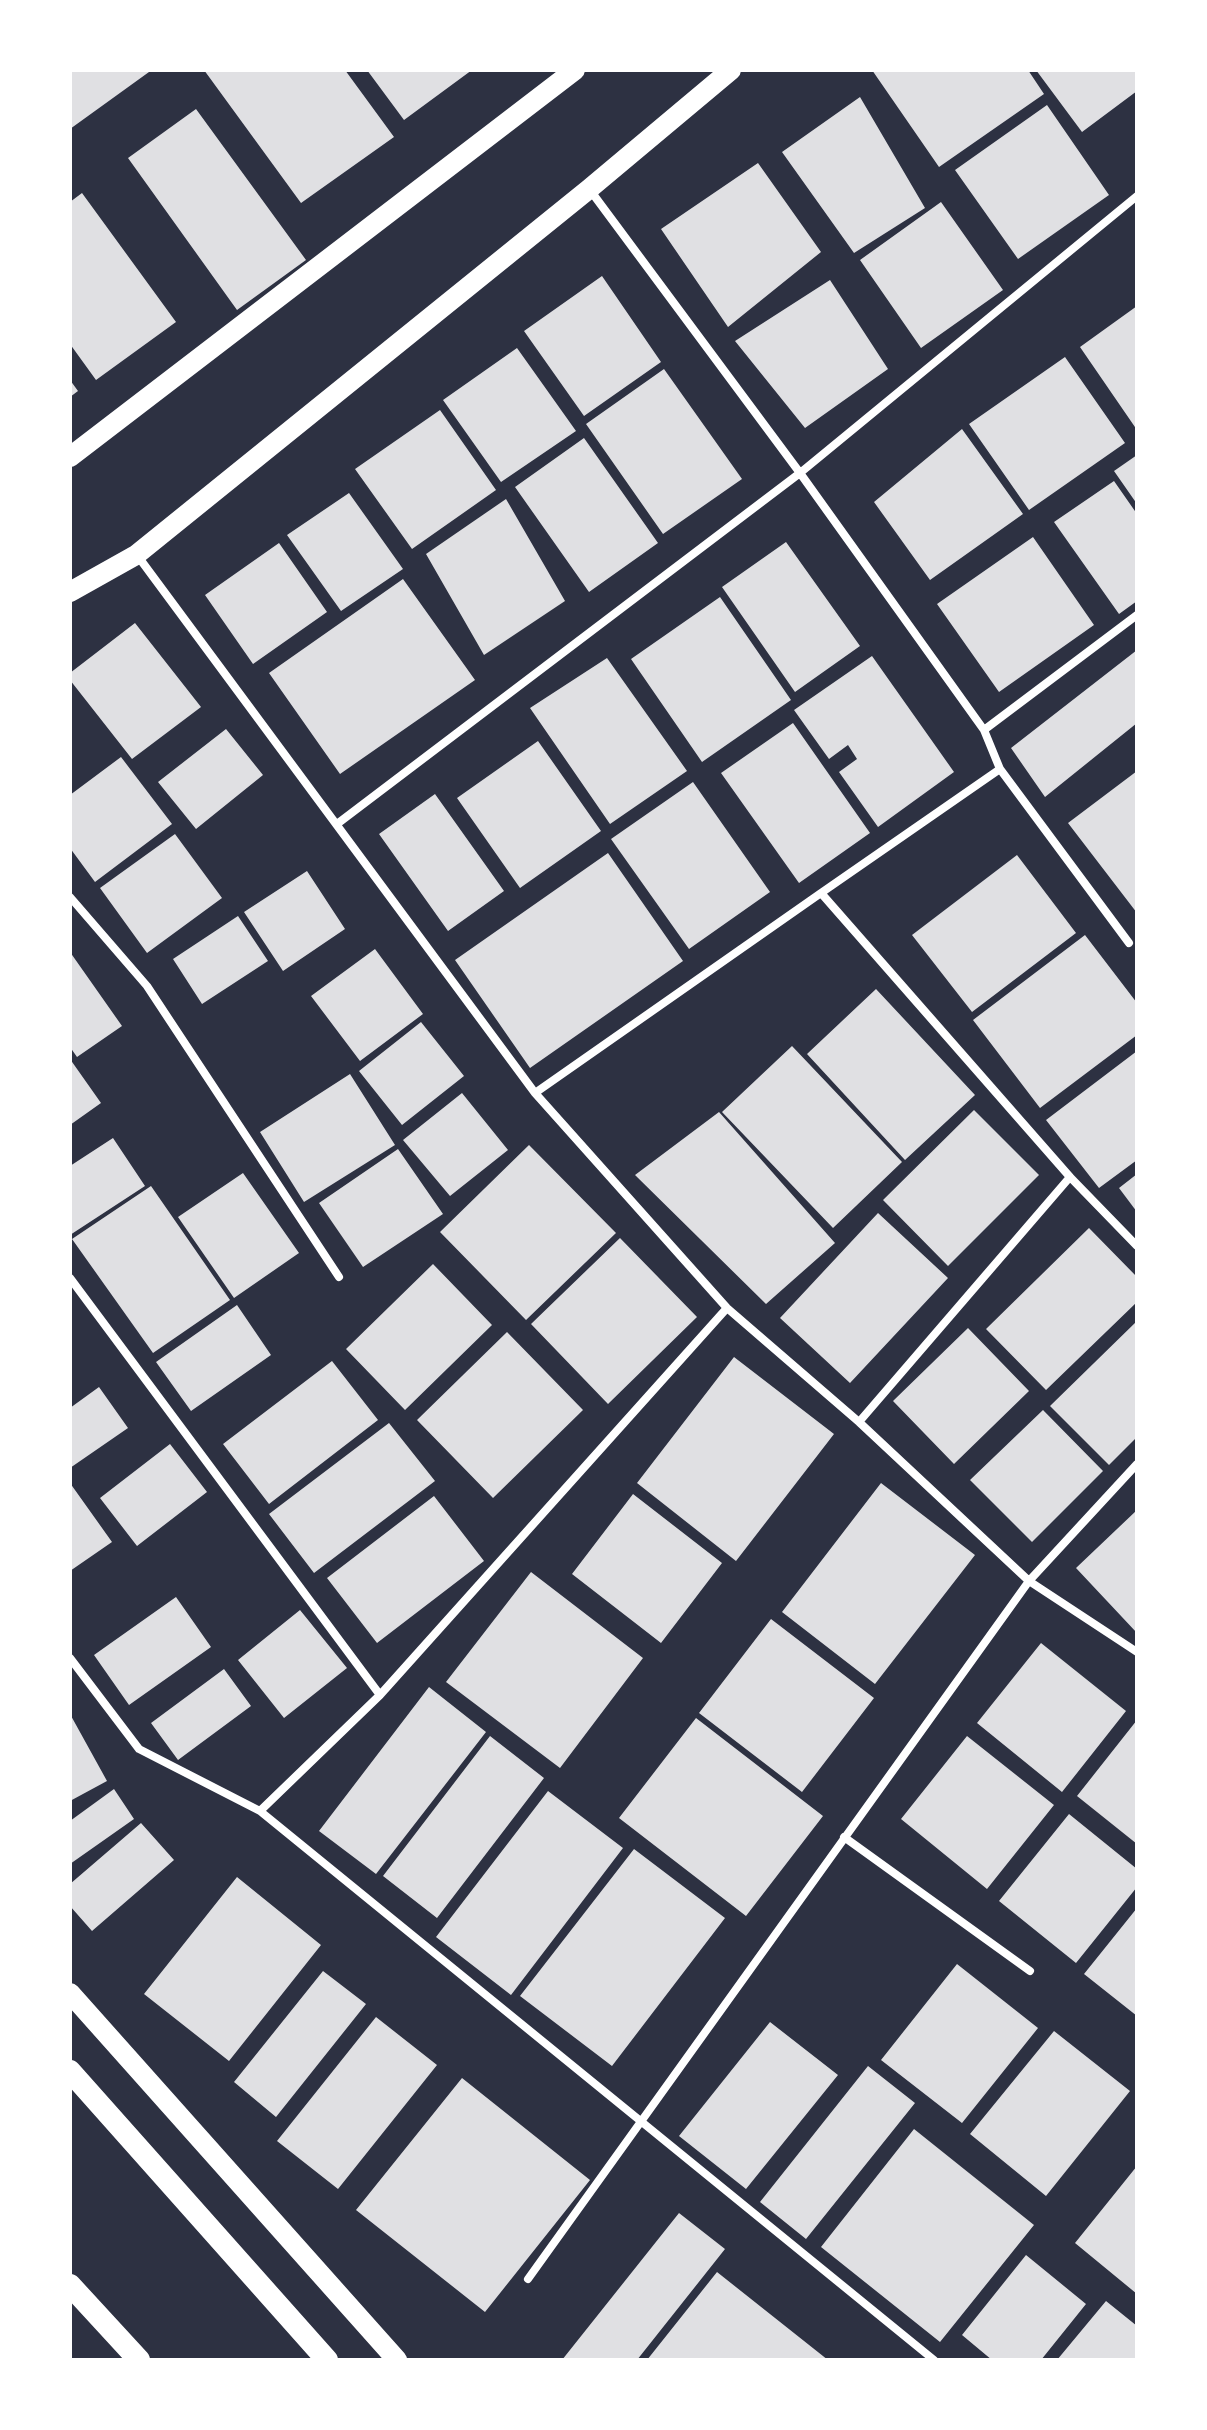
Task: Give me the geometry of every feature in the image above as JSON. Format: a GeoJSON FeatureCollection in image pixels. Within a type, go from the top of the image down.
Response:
{"type":"FeatureCollection","features":[{"type":"Feature","properties":{"kind":"highway"},"geometry":{"type":"LineString","coordinates":[[70,2071],[327,2360]]}},
{"type":"Feature","properties":{"kind":"highway"},"geometry":{"type":"LineString","coordinates":[[70,2285],[139,2360]]}},
{"type":"Feature","properties":{"kind":"main road"},"geometry":{"type":"LineString","coordinates":[[70,457],[575,70]]}},
{"type":"Feature","properties":{"kind":"main road"},"geometry":{"type":"LineString","coordinates":[[70,592],[136,555],[589,189],[731,70]]}},
{"type":"Feature","properties":{"kind":"main road"},"geometry":{"type":"LineString","coordinates":[[70,1993],[397,2360]]}},
{"type":"Feature","properties":{"kind":"street"},"geometry":{"type":"LineString","coordinates":[[589,189],[800,473],[984,730],[1000,769],[1129,943]]}},
{"type":"Feature","properties":{"kind":"street"},"geometry":{"type":"LineString","coordinates":[[337,824],[800,473],[1137,196]]}},
{"type":"Feature","properties":{"kind":"street"},"geometry":{"type":"LineString","coordinates":[[136,555],[535,1093],[727,1308],[859,1422],[1029,1581],[1137,1652]]}},
{"type":"Feature","properties":{"kind":"street"},"geometry":{"type":"LineString","coordinates":[[984,730],[1137,615]]}},
{"type":"Feature","properties":{"kind":"street"},"geometry":{"type":"LineString","coordinates":[[535,1093],[1000,769]]}},
{"type":"Feature","properties":{"kind":"street"},"geometry":{"type":"LineString","coordinates":[[821,893],[1070,1177],[1137,1246]]}},
{"type":"Feature","properties":{"kind":"street"},"geometry":{"type":"LineString","coordinates":[[70,897],[147,986],[339,1277]]}},
{"type":"Feature","properties":{"kind":"street"},"geometry":{"type":"LineString","coordinates":[[859,1422],[1070,1177]]}},
{"type":"Feature","properties":{"kind":"street"},"geometry":{"type":"LineString","coordinates":[[70,1278],[380,1695]]}},
{"type":"Feature","properties":{"kind":"street"},"geometry":{"type":"LineString","coordinates":[[260,1811],[380,1695],[727,1308]]}},
{"type":"Feature","properties":{"kind":"street"},"geometry":{"type":"LineString","coordinates":[[528,2279],[1029,1581],[1137,1464]]}},
{"type":"Feature","properties":{"kind":"street"},"geometry":{"type":"LineString","coordinates":[[70,1658],[139,1749],[260,1811],[934,2360]]}},
{"type":"Feature","properties":{"kind":"street"},"geometry":{"type":"LineString","coordinates":[[844,1837],[1030,1971]]}},
{"type":"Feature","properties":{"kind":"building"},"geometry":{"type":"Polygon","coordinates":[[[70,70],[148,70],[149,72],[70,129],[70,70]]]}},
{"type":"Feature","properties":{"kind":"building"},"geometry":{"type":"Polygon","coordinates":[[[204,70],[345,70],[394,137],[301,203],[204,70]]]}},
{"type":"Feature","properties":{"kind":"building"},"geometry":{"type":"Polygon","coordinates":[[[367,70],[472,70],[404,120],[367,70]]]}},
{"type":"Feature","properties":{"kind":"building"},"geometry":{"type":"Polygon","coordinates":[[[872,70],[1028,70],[1044,94],[939,167],[872,70]]]}},
{"type":"Feature","properties":{"kind":"building"},"geometry":{"type":"Polygon","coordinates":[[[1036,70],[1137,70],[1137,91],[1082,132],[1036,70]]]}},
{"type":"Feature","properties":{"kind":"building"},"geometry":{"type":"Polygon","coordinates":[[[860,97],[925,208],[854,253],[782,152],[860,97]]]}},
{"type":"Feature","properties":{"kind":"building"},"geometry":{"type":"Polygon","coordinates":[[[1047,105],[1109,195],[1018,259],[955,170],[1047,105]]]}},
{"type":"Feature","properties":{"kind":"building"},"geometry":{"type":"Polygon","coordinates":[[[196,109],[306,260],[237,310],[128,158],[196,109]]]}},
{"type":"Feature","properties":{"kind":"building"},"geometry":{"type":"Polygon","coordinates":[[[758,163],[821,252],[728,327],[661,229],[758,163]]]}},
{"type":"Feature","properties":{"kind":"building"},"geometry":{"type":"Polygon","coordinates":[[[82,193],[176,322],[96,380],[70,344],[70,202],[82,193]]]}},
{"type":"Feature","properties":{"kind":"building"},"geometry":{"type":"Polygon","coordinates":[[[941,202],[1003,290],[921,348],[860,260],[941,202]]]}},
{"type":"Feature","properties":{"kind":"building"},"geometry":{"type":"Polygon","coordinates":[[[602,276],[661,362],[584,416],[524,331],[602,276]]]}},
{"type":"Feature","properties":{"kind":"building"},"geometry":{"type":"Polygon","coordinates":[[[830,280],[888,369],[805,428],[735,341],[830,280]]]}},
{"type":"Feature","properties":{"kind":"building"},"geometry":{"type":"Polygon","coordinates":[[[1137,306],[1137,430],[1080,347],[1137,306]]]}},
{"type":"Feature","properties":{"kind":"building"},"geometry":{"type":"Polygon","coordinates":[[[517,348],[576,431],[501,482],[443,400],[517,348]]]}},
{"type":"Feature","properties":{"kind":"building"},"geometry":{"type":"Polygon","coordinates":[[[1065,357],[1125,443],[1029,510],[969,424],[1065,357]]]}},
{"type":"Feature","properties":{"kind":"building"},"geometry":{"type":"Polygon","coordinates":[[[664,369],[742,479],[663,534],[586,424],[664,369]]]}},
{"type":"Feature","properties":{"kind":"building"},"geometry":{"type":"Polygon","coordinates":[[[70,380],[78,391],[70,397],[70,380]]]}},
{"type":"Feature","properties":{"kind":"building"},"geometry":{"type":"Polygon","coordinates":[[[440,410],[496,490],[412,549],[355,469],[440,410]]]}},
{"type":"Feature","properties":{"kind":"building"},"geometry":{"type":"Polygon","coordinates":[[[962,429],[1023,514],[930,580],[874,502],[962,429]]]}},
{"type":"Feature","properties":{"kind":"building"},"geometry":{"type":"Polygon","coordinates":[[[584,438],[658,543],[589,592],[515,487],[584,438]]]}},
{"type":"Feature","properties":{"kind":"building"},"geometry":{"type":"Polygon","coordinates":[[[1137,455],[1137,504],[1114,471],[1137,455]]]}},
{"type":"Feature","properties":{"kind":"building"},"geometry":{"type":"Polygon","coordinates":[[[1114,481],[1137,514],[1137,601],[1119,614],[1054,522],[1114,481]]]}},
{"type":"Feature","properties":{"kind":"building"},"geometry":{"type":"Polygon","coordinates":[[[349,493],[403,569],[341,611],[287,535],[349,493]]]}},
{"type":"Feature","properties":{"kind":"building"},"geometry":{"type":"Polygon","coordinates":[[[506,499],[565,601],[484,655],[426,554],[506,499]]]}},
{"type":"Feature","properties":{"kind":"building"},"geometry":{"type":"Polygon","coordinates":[[[1033,537],[1094,625],[999,692],[937,604],[1033,537]]]}},
{"type":"Feature","properties":{"kind":"building"},"geometry":{"type":"Polygon","coordinates":[[[786,542],[860,646],[795,692],[722,587],[786,542]]]}},
{"type":"Feature","properties":{"kind":"building"},"geometry":{"type":"Polygon","coordinates":[[[279,543],[327,612],[253,664],[205,595],[279,543]]]}},
{"type":"Feature","properties":{"kind":"building"},"geometry":{"type":"Polygon","coordinates":[[[403,579],[475,680],[340,774],[269,673],[403,579]]]}},
{"type":"Feature","properties":{"kind":"building"},"geometry":{"type":"Polygon","coordinates":[[[720,597],[791,700],[702,762],[631,659],[720,597]]]}},
{"type":"Feature","properties":{"kind":"building"},"geometry":{"type":"Polygon","coordinates":[[[135,623],[201,707],[132,759],[70,680],[70,673],[135,623]]]}},
{"type":"Feature","properties":{"kind":"building"},"geometry":{"type":"Polygon","coordinates":[[[1137,650],[1137,723],[1045,797],[1011,748],[1137,650]]]}},
{"type":"Feature","properties":{"kind":"building"},"geometry":{"type":"Polygon","coordinates":[[[872,656],[954,772],[878,827],[839,772],[857,759],[848,745],[829,759],[794,710],[872,656]]]}},
{"type":"Feature","properties":{"kind":"building"},"geometry":{"type":"Polygon","coordinates":[[[607,658],[687,771],[610,824],[530,708],[607,658]]]}},
{"type":"Feature","properties":{"kind":"building"},"geometry":{"type":"Polygon","coordinates":[[[793,723],[870,833],[799,883],[721,773],[793,723]]]}},
{"type":"Feature","properties":{"kind":"building"},"geometry":{"type":"Polygon","coordinates":[[[226,729],[263,775],[196,829],[158,782],[226,729]]]}},
{"type":"Feature","properties":{"kind":"building"},"geometry":{"type":"Polygon","coordinates":[[[538,741],[601,831],[520,888],[457,798],[538,741]]]}},
{"type":"Feature","properties":{"kind":"building"},"geometry":{"type":"Polygon","coordinates":[[[121,757],[172,824],[95,882],[70,848],[70,795],[121,757]]]}},
{"type":"Feature","properties":{"kind":"building"},"geometry":{"type":"Polygon","coordinates":[[[1137,771],[1137,913],[1068,823],[1137,771]]]}},
{"type":"Feature","properties":{"kind":"building"},"geometry":{"type":"Polygon","coordinates":[[[693,782],[770,892],[689,949],[611,839],[693,782]]]}},
{"type":"Feature","properties":{"kind":"building"},"geometry":{"type":"Polygon","coordinates":[[[435,794],[504,891],[448,931],[379,834],[435,794]]]}},
{"type":"Feature","properties":{"kind":"building"},"geometry":{"type":"Polygon","coordinates":[[[175,834],[222,898],[147,953],[100,888],[175,834]]]}},
{"type":"Feature","properties":{"kind":"building"},"geometry":{"type":"Polygon","coordinates":[[[608,853],[683,961],[530,1068],[455,960],[608,853]]]}},
{"type":"Feature","properties":{"kind":"building"},"geometry":{"type":"Polygon","coordinates":[[[1017,855],[1076,933],[972,1012],[912,935],[1017,855]]]}},
{"type":"Feature","properties":{"kind":"building"},"geometry":{"type":"Polygon","coordinates":[[[307,871],[345,929],[283,971],[244,912],[307,871]]]}},
{"type":"Feature","properties":{"kind":"building"},"geometry":{"type":"Polygon","coordinates":[[[238,916],[268,961],[202,1004],[173,959],[238,916]]]}},
{"type":"Feature","properties":{"kind":"building"},"geometry":{"type":"Polygon","coordinates":[[[1085,935],[1137,1003],[1137,1035],[1040,1108],[973,1020],[1085,935]]]}},
{"type":"Feature","properties":{"kind":"building"},"geometry":{"type":"Polygon","coordinates":[[[375,949],[423,1014],[360,1061],[311,996],[375,949]]]}},
{"type":"Feature","properties":{"kind":"building"},"geometry":{"type":"Polygon","coordinates":[[[70,952],[122,1026],[77,1057],[70,1047],[70,952]]]}},
{"type":"Feature","properties":{"kind":"building"},"geometry":{"type":"Polygon","coordinates":[[[876,989],[975,1095],[905,1160],[807,1054],[876,989]]]}},
{"type":"Feature","properties":{"kind":"building"},"geometry":{"type":"Polygon","coordinates":[[[421,1022],[464,1076],[402,1125],[359,1071],[421,1022]]]}},
{"type":"Feature","properties":{"kind":"building"},"geometry":{"type":"Polygon","coordinates":[[[792,1046],[902,1162],[833,1228],[722,1112],[792,1046]]]}},
{"type":"Feature","properties":{"kind":"building"},"geometry":{"type":"Polygon","coordinates":[[[1137,1051],[1137,1160],[1099,1188],[1046,1120],[1137,1051]]]}},
{"type":"Feature","properties":{"kind":"building"},"geometry":{"type":"Polygon","coordinates":[[[70,1059],[101,1103],[70,1125],[70,1059]]]}},
{"type":"Feature","properties":{"kind":"building"},"geometry":{"type":"Polygon","coordinates":[[[350,1074],[395,1145],[304,1202],[260,1132],[350,1074]]]}},
{"type":"Feature","properties":{"kind":"building"},"geometry":{"type":"Polygon","coordinates":[[[462,1093],[508,1150],[450,1196],[403,1140],[462,1093]]]}},
{"type":"Feature","properties":{"kind":"building"},"geometry":{"type":"Polygon","coordinates":[[[974,1110],[1039,1175],[948,1266],[883,1200],[974,1110]]]}},
{"type":"Feature","properties":{"kind":"building"},"geometry":{"type":"Polygon","coordinates":[[[719,1112],[835,1243],[766,1304],[635,1175],[719,1112]]]}},
{"type":"Feature","properties":{"kind":"building"},"geometry":{"type":"Polygon","coordinates":[[[113,1138],[145,1186],[70,1235],[70,1166],[113,1138]]]}},
{"type":"Feature","properties":{"kind":"building"},"geometry":{"type":"Polygon","coordinates":[[[529,1145],[616,1233],[526,1320],[440,1232],[529,1145]]]}},
{"type":"Feature","properties":{"kind":"building"},"geometry":{"type":"Polygon","coordinates":[[[398,1149],[443,1214],[363,1267],[319,1203],[398,1149]]]}},
{"type":"Feature","properties":{"kind":"building"},"geometry":{"type":"Polygon","coordinates":[[[243,1173],[299,1253],[234,1298],[178,1217],[243,1173]]]}},
{"type":"Feature","properties":{"kind":"building"},"geometry":{"type":"Polygon","coordinates":[[[1137,1174],[1137,1212],[1119,1188],[1137,1174]]]}},
{"type":"Feature","properties":{"kind":"building"},"geometry":{"type":"Polygon","coordinates":[[[151,1186],[230,1300],[153,1353],[72,1239],[151,1186]]]}},
{"type":"Feature","properties":{"kind":"building"},"geometry":{"type":"Polygon","coordinates":[[[878,1213],[948,1278],[850,1383],[780,1318],[878,1213]]]}},
{"type":"Feature","properties":{"kind":"building"},"geometry":{"type":"Polygon","coordinates":[[[1089,1228],[1137,1277],[1137,1302],[1046,1390],[986,1329],[1089,1228]]]}},
{"type":"Feature","properties":{"kind":"building"},"geometry":{"type":"Polygon","coordinates":[[[620,1238],[697,1317],[608,1404],[531,1324],[620,1238]]]}},
{"type":"Feature","properties":{"kind":"building"},"geometry":{"type":"Polygon","coordinates":[[[433,1264],[492,1325],[405,1410],[346,1349],[433,1264]]]}},
{"type":"Feature","properties":{"kind":"building"},"geometry":{"type":"Polygon","coordinates":[[[237,1305],[271,1355],[191,1411],[156,1362],[237,1305]]]}},
{"type":"Feature","properties":{"kind":"building"},"geometry":{"type":"Polygon","coordinates":[[[1137,1321],[1137,1437],[1109,1465],[1050,1406],[1137,1321]]]}},
{"type":"Feature","properties":{"kind":"building"},"geometry":{"type":"Polygon","coordinates":[[[968,1328],[1029,1391],[954,1464],[893,1401],[968,1328]]]}},
{"type":"Feature","properties":{"kind":"building"},"geometry":{"type":"Polygon","coordinates":[[[507,1332],[583,1410],[493,1498],[417,1420],[507,1332]]]}},
{"type":"Feature","properties":{"kind":"building"},"geometry":{"type":"Polygon","coordinates":[[[734,1357],[834,1434],[736,1561],[637,1483],[734,1357]]]}},
{"type":"Feature","properties":{"kind":"building"},"geometry":{"type":"Polygon","coordinates":[[[332,1361],[378,1420],[269,1504],[223,1444],[332,1361]]]}},
{"type":"Feature","properties":{"kind":"building"},"geometry":{"type":"Polygon","coordinates":[[[99,1387],[128,1428],[70,1468],[70,1408],[99,1387]]]}},
{"type":"Feature","properties":{"kind":"building"},"geometry":{"type":"Polygon","coordinates":[[[1043,1410],[1103,1471],[1032,1542],[970,1480],[1043,1410]]]}},
{"type":"Feature","properties":{"kind":"building"},"geometry":{"type":"Polygon","coordinates":[[[389,1423],[435,1481],[314,1573],[269,1514],[389,1423]]]}},
{"type":"Feature","properties":{"kind":"building"},"geometry":{"type":"Polygon","coordinates":[[[170,1444],[207,1492],[137,1546],[100,1498],[170,1444]]]}},
{"type":"Feature","properties":{"kind":"building"},"geometry":{"type":"Polygon","coordinates":[[[70,1483],[112,1542],[70,1571],[70,1483]]]}},
{"type":"Feature","properties":{"kind":"building"},"geometry":{"type":"Polygon","coordinates":[[[881,1483],[975,1555],[875,1684],[782,1612],[881,1483]]]}},
{"type":"Feature","properties":{"kind":"building"},"geometry":{"type":"Polygon","coordinates":[[[633,1494],[722,1563],[661,1643],[572,1574],[633,1494]]]}},
{"type":"Feature","properties":{"kind":"building"},"geometry":{"type":"Polygon","coordinates":[[[434,1496],[484,1561],[377,1643],[327,1578],[434,1496]]]}},
{"type":"Feature","properties":{"kind":"building"},"geometry":{"type":"Polygon","coordinates":[[[1137,1510],[1137,1633],[1076,1568],[1137,1510]]]}},
{"type":"Feature","properties":{"kind":"building"},"geometry":{"type":"Polygon","coordinates":[[[531,1572],[643,1658],[560,1768],[446,1682],[531,1572]]]}},
{"type":"Feature","properties":{"kind":"building"},"geometry":{"type":"Polygon","coordinates":[[[176,1597],[211,1647],[129,1705],[94,1655],[176,1597]]]}},
{"type":"Feature","properties":{"kind":"building"},"geometry":{"type":"Polygon","coordinates":[[[300,1610],[347,1668],[284,1718],[238,1660],[300,1610]]]}},
{"type":"Feature","properties":{"kind":"building"},"geometry":{"type":"Polygon","coordinates":[[[771,1619],[874,1698],[802,1792],[699,1713],[771,1619]]]}},
{"type":"Feature","properties":{"kind":"building"},"geometry":{"type":"Polygon","coordinates":[[[1041,1643],[1126,1711],[1062,1792],[977,1723],[1041,1643]]]}},
{"type":"Feature","properties":{"kind":"building"},"geometry":{"type":"Polygon","coordinates":[[[224,1669],[251,1706],[178,1760],[151,1723],[224,1669]]]}},
{"type":"Feature","properties":{"kind":"building"},"geometry":{"type":"Polygon","coordinates":[[[429,1687],[486,1732],[376,1874],[319,1831],[429,1687]]]}},
{"type":"Feature","properties":{"kind":"building"},"geometry":{"type":"Polygon","coordinates":[[[70,1714],[107,1781],[70,1801],[70,1714]]]}},
{"type":"Feature","properties":{"kind":"building"},"geometry":{"type":"Polygon","coordinates":[[[696,1718],[823,1816],[746,1916],[619,1818],[696,1718]]]}},
{"type":"Feature","properties":{"kind":"building"},"geometry":{"type":"Polygon","coordinates":[[[1137,1720],[1137,1844],[1077,1796],[1137,1720]]]}},
{"type":"Feature","properties":{"kind":"building"},"geometry":{"type":"Polygon","coordinates":[[[490,1736],[544,1778],[437,1918],[383,1876],[490,1736]]]}},
{"type":"Feature","properties":{"kind":"building"},"geometry":{"type":"Polygon","coordinates":[[[967,1736],[1054,1805],[987,1889],[901,1819],[967,1736]]]}},
{"type":"Feature","properties":{"kind":"building"},"geometry":{"type":"Polygon","coordinates":[[[114,1789],[134,1819],[70,1864],[70,1821],[114,1789]]]}},
{"type":"Feature","properties":{"kind":"building"},"geometry":{"type":"Polygon","coordinates":[[[548,1791],[623,1848],[511,1995],[436,1937],[548,1791]]]}},
{"type":"Feature","properties":{"kind":"building"},"geometry":{"type":"Polygon","coordinates":[[[1069,1814],[1137,1869],[1137,1887],[1076,1963],[999,1901],[1069,1814]]]}},
{"type":"Feature","properties":{"kind":"building"},"geometry":{"type":"Polygon","coordinates":[[[141,1823],[174,1860],[92,1931],[70,1906],[70,1884],[141,1823]]]}},
{"type":"Feature","properties":{"kind":"building"},"geometry":{"type":"Polygon","coordinates":[[[634,1849],[725,1918],[612,2066],[520,1996],[634,1849]]]}},
{"type":"Feature","properties":{"kind":"building"},"geometry":{"type":"Polygon","coordinates":[[[237,1877],[321,1945],[229,2061],[144,1994],[237,1877]]]}},
{"type":"Feature","properties":{"kind":"building"},"geometry":{"type":"Polygon","coordinates":[[[1137,1908],[1137,2016],[1084,1974],[1137,1908]]]}},
{"type":"Feature","properties":{"kind":"building"},"geometry":{"type":"Polygon","coordinates":[[[957,1964],[1038,2028],[962,2123],[881,2060],[957,1964]]]}},
{"type":"Feature","properties":{"kind":"building"},"geometry":{"type":"Polygon","coordinates":[[[323,1971],[366,2004],[276,2117],[234,2082],[323,1971]]]}},
{"type":"Feature","properties":{"kind":"building"},"geometry":{"type":"Polygon","coordinates":[[[376,2017],[437,2065],[338,2189],[277,2141],[376,2017]]]}},
{"type":"Feature","properties":{"kind":"building"},"geometry":{"type":"Polygon","coordinates":[[[770,2022],[838,2075],[746,2189],[679,2136],[770,2022]]]}},
{"type":"Feature","properties":{"kind":"building"},"geometry":{"type":"Polygon","coordinates":[[[1054,2031],[1130,2091],[1046,2196],[970,2134],[1054,2031]]]}},
{"type":"Feature","properties":{"kind":"building"},"geometry":{"type":"Polygon","coordinates":[[[868,2066],[915,2103],[806,2239],[760,2202],[868,2066]]]}},
{"type":"Feature","properties":{"kind":"building"},"geometry":{"type":"Polygon","coordinates":[[[462,2078],[590,2180],[485,2312],[356,2210],[462,2078]]]}},
{"type":"Feature","properties":{"kind":"building"},"geometry":{"type":"Polygon","coordinates":[[[914,2129],[1034,2225],[940,2342],[821,2247],[914,2129]]]}},
{"type":"Feature","properties":{"kind":"building"},"geometry":{"type":"Polygon","coordinates":[[[1137,2166],[1137,2294],[1075,2243],[1137,2166]]]}},
{"type":"Feature","properties":{"kind":"building"},"geometry":{"type":"Polygon","coordinates":[[[679,2213],[725,2249],[637,2360],[562,2360],[679,2213]]]}},
{"type":"Feature","properties":{"kind":"building"},"geometry":{"type":"Polygon","coordinates":[[[1026,2255],[1086,2304],[1041,2360],[992,2360],[962,2335],[1026,2255]]]}},
{"type":"Feature","properties":{"kind":"building"},"geometry":{"type":"Polygon","coordinates":[[[717,2272],[828,2360],[647,2360],[717,2272]]]}},
{"type":"Feature","properties":{"kind":"building"},"geometry":{"type":"Polygon","coordinates":[[[1106,2301],[1137,2326],[1137,2360],[1057,2360],[1106,2301]]]}}]}
